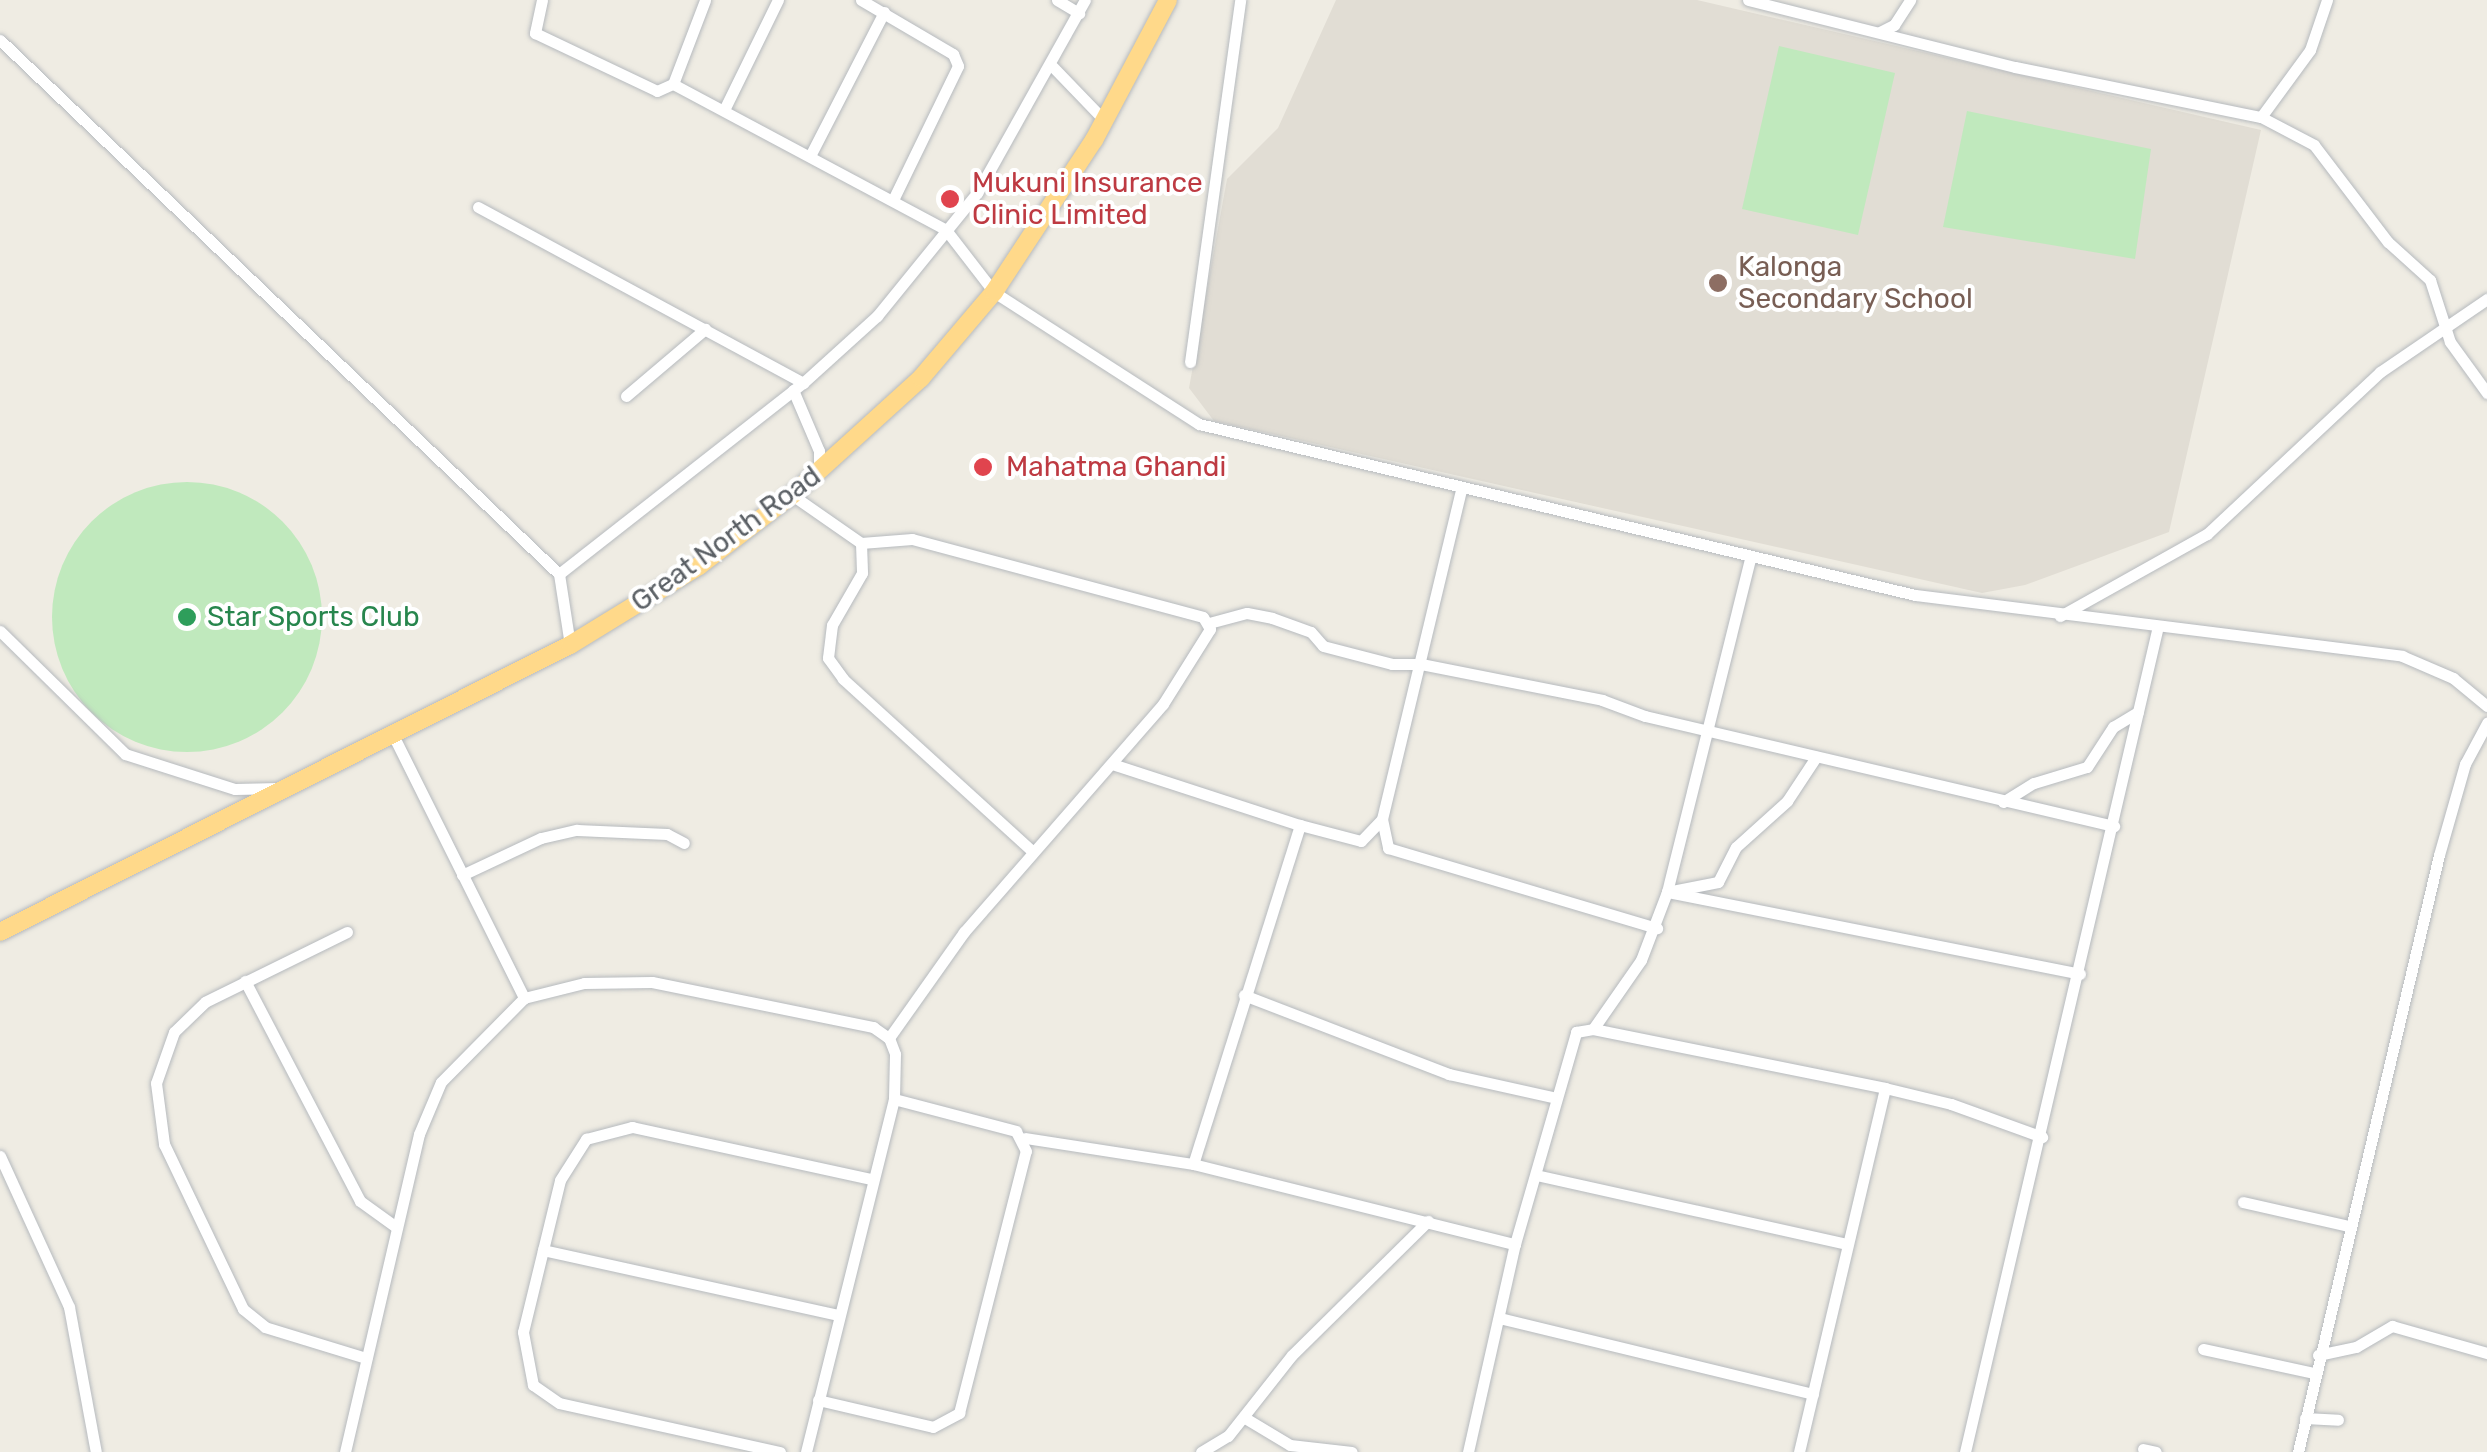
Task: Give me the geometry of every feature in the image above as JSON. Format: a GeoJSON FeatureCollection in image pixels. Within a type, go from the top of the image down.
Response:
{"type":"FeatureCollection","features":[{"type":"Feature","properties":{"kind":"highway","name":"Great North Road"},"geometry":{"type":"LineString","coordinates":[[0,932],[570,646],[699,566],[792,495],[921,378],[994,292],[1105,121],[1168,0]]}},
{"type":"Feature","properties":{"kind":"street"},"geometry":{"type":"LineString","coordinates":[[542,0],[535,33],[651,90],[672,84],[894,198],[946,230],[994,292],[1182,418],[1460,490],[1915,595],[2156,630],[2402,656],[2453,678],[2487,706]]}},
{"type":"Feature","properties":{"kind":"street"},"geometry":{"type":"LineString","coordinates":[[672,84],[706,12],[705,0]]}},
{"type":"Feature","properties":{"kind":"street"},"geometry":{"type":"LineString","coordinates":[[724,110],[778,0]]}},
{"type":"Feature","properties":{"kind":"street"},"geometry":{"type":"LineString","coordinates":[[861,0],[953,54],[958,66],[894,198]]}},
{"type":"Feature","properties":{"kind":"street"},"geometry":{"type":"LineString","coordinates":[[1057,0],[1079,13]]}},
{"type":"Feature","properties":{"kind":"street"},"geometry":{"type":"LineString","coordinates":[[558,574],[798,386],[877,316],[977,193],[1053,67],[1085,0]]}},
{"type":"Feature","properties":{"kind":"street"},"geometry":{"type":"LineString","coordinates":[[1190,362],[1240,0]]}},
{"type":"Feature","properties":{"kind":"street"},"geometry":{"type":"LineString","coordinates":[[1748,0],[2261,117],[2327,160],[2388,242],[2430,280],[2446,326],[2487,393]]}},
{"type":"Feature","properties":{"kind":"street"},"geometry":{"type":"LineString","coordinates":[[1880,32],[1894,25],[1910,0]]}},
{"type":"Feature","properties":{"kind":"street"},"geometry":{"type":"LineString","coordinates":[[2261,117],[2310,50],[2327,0]]}},
{"type":"Feature","properties":{"kind":"street"},"geometry":{"type":"LineString","coordinates":[[810,156],[884,12]]}},
{"type":"Feature","properties":{"kind":"street"},"geometry":{"type":"LineString","coordinates":[[0,40],[558,574],[570,646]]}},
{"type":"Feature","properties":{"kind":"street"},"geometry":{"type":"LineString","coordinates":[[1053,67],[1105,121]]}},
{"type":"Feature","properties":{"kind":"street"},"geometry":{"type":"LineString","coordinates":[[478,207],[705,329],[798,386],[819,451],[819,472]]}},
{"type":"Feature","properties":{"kind":"street"},"geometry":{"type":"LineString","coordinates":[[2060,616],[2206,534],[2320,423],[2487,299]]}},
{"type":"Feature","properties":{"kind":"street"},"geometry":{"type":"LineString","coordinates":[[626,396],[705,329]]}},
{"type":"Feature","properties":{"kind":"street"},"geometry":{"type":"LineString","coordinates":[[1384,846],[1382,819],[1460,490]]}},
{"type":"Feature","properties":{"kind":"street"},"geometry":{"type":"LineString","coordinates":[[792,495],[861,544],[912,539],[1209,623],[1261,615],[1311,632],[1328,648],[1392,664],[1421,664],[1602,700],[1816,758],[2114,826]]}},
{"type":"Feature","properties":{"kind":"street"},"geometry":{"type":"LineString","coordinates":[[861,544],[862,572],[832,625],[828,658],[843,679],[1032,851]]}},
{"type":"Feature","properties":{"kind":"street"},"geometry":{"type":"LineString","coordinates":[[1593,1029],[1656,928],[1750,560]]}},
{"type":"Feature","properties":{"kind":"street"},"geometry":{"type":"LineString","coordinates":[[806,1452],[871,1178],[894,1098],[889,1038],[1032,851],[1115,765],[1198,652],[1209,623]]}},
{"type":"Feature","properties":{"kind":"street"},"geometry":{"type":"LineString","coordinates":[[1966,1452],[2080,974],[2156,630]]}},
{"type":"Feature","properties":{"kind":"street"},"geometry":{"type":"LineString","coordinates":[[0,631],[125,754],[235,790],[288,788]]}},
{"type":"Feature","properties":{"kind":"street"},"geometry":{"type":"LineString","coordinates":[[2003,802],[2034,783],[2086,767],[2113,727],[2138,712]]}},
{"type":"Feature","properties":{"kind":"street"},"geometry":{"type":"LineString","coordinates":[[2298,1452],[2318,1355],[2456,790],[2487,723]]}},
{"type":"Feature","properties":{"kind":"street"},"geometry":{"type":"LineString","coordinates":[[394,737],[524,998]]}},
{"type":"Feature","properties":{"kind":"street"},"geometry":{"type":"LineString","coordinates":[[1667,892],[1718,882],[1736,847],[1788,801],[1816,758]]}},
{"type":"Feature","properties":{"kind":"street"},"geometry":{"type":"LineString","coordinates":[[1115,765],[1300,825],[1384,846],[1656,928]]}},
{"type":"Feature","properties":{"kind":"street"},"geometry":{"type":"LineString","coordinates":[[1361,841],[1382,819]]}},
{"type":"Feature","properties":{"kind":"street"},"geometry":{"type":"LineString","coordinates":[[1192,1164],[1300,825]]}},
{"type":"Feature","properties":{"kind":"street"},"geometry":{"type":"LineString","coordinates":[[462,876],[540,838],[577,830],[650,831],[684,844]]}},
{"type":"Feature","properties":{"kind":"street"},"geometry":{"type":"LineString","coordinates":[[1667,892],[2080,974]]}},
{"type":"Feature","properties":{"kind":"street"},"geometry":{"type":"LineString","coordinates":[[347,932],[245,981],[185,1018],[166,1047],[156,1083],[164,1144],[243,1309],[264,1327],[366,1358]]}},
{"type":"Feature","properties":{"kind":"street"},"geometry":{"type":"LineString","coordinates":[[245,981],[360,1202],[396,1227]]}},
{"type":"Feature","properties":{"kind":"street"},"geometry":{"type":"LineString","coordinates":[[344,1452],[419,1134],[441,1082],[524,998],[584,983],[652,982],[873,1028],[889,1038]]}},
{"type":"Feature","properties":{"kind":"street"},"geometry":{"type":"LineString","coordinates":[[1244,996],[1449,1074],[1556,1098]]}},
{"type":"Feature","properties":{"kind":"street"},"geometry":{"type":"LineString","coordinates":[[1468,1452],[1515,1244],[1576,1032],[1593,1029],[1885,1088],[1952,1104],[2042,1138]]}},
{"type":"Feature","properties":{"kind":"street"},"geometry":{"type":"LineString","coordinates":[[1799,1452],[1885,1088]]}},
{"type":"Feature","properties":{"kind":"street"},"geometry":{"type":"LineString","coordinates":[[894,1098],[1024,1138],[1192,1164],[1515,1244]]}},
{"type":"Feature","properties":{"kind":"street"},"geometry":{"type":"LineString","coordinates":[[780,1452],[560,1403],[533,1386],[523,1332],[560,1180],[578,1147],[612,1128],[871,1178]]}},
{"type":"Feature","properties":{"kind":"street"},"geometry":{"type":"LineString","coordinates":[[818,1400],[933,1427],[959,1413],[1024,1138]]}},
{"type":"Feature","properties":{"kind":"street"},"geometry":{"type":"LineString","coordinates":[[0,1156],[69,1307],[96,1452]]}},
{"type":"Feature","properties":{"kind":"street"},"geometry":{"type":"LineString","coordinates":[[1536,1174],[1848,1244]]}},
{"type":"Feature","properties":{"kind":"street"},"geometry":{"type":"LineString","coordinates":[[2243,1202],[2349,1226]]}},
{"type":"Feature","properties":{"kind":"street"},"geometry":{"type":"LineString","coordinates":[[1202,1452],[1245,1418],[1292,1355],[1428,1221]]}},
{"type":"Feature","properties":{"kind":"street"},"geometry":{"type":"LineString","coordinates":[[543,1250],[838,1316]]}},
{"type":"Feature","properties":{"kind":"street"},"geometry":{"type":"LineString","coordinates":[[1500,1318],[1813,1394]]}},
{"type":"Feature","properties":{"kind":"street"},"geometry":{"type":"LineString","coordinates":[[2318,1355],[2356,1347],[2392,1326],[2487,1353]]}},
{"type":"Feature","properties":{"kind":"street"},"geometry":{"type":"LineString","coordinates":[[2203,1349],[2314,1373]]}},
{"type":"Feature","properties":{"kind":"street"},"geometry":{"type":"LineString","coordinates":[[1245,1418],[1290,1445],[1352,1452]]}},
{"type":"Feature","properties":{"kind":"street"},"geometry":{"type":"LineString","coordinates":[[2305,1418],[2338,1420]]}},
{"type":"Feature","properties":{"kind":"shaded area","name":"Kalonga Secondary School"},"geometry":{"type":"Polygon","coordinates":[[[1336,0],[1697,0],[2261,130],[2169,532],[2025,585],[1982,593],[1214,421],[1189,388],[1227,179],[1278,128],[1336,0]]]}},
{"type":"Feature","properties":{"kind":"green space"},"geometry":{"type":"Polygon","coordinates":[[[1779,46],[1895,73],[1858,235],[1742,209],[1779,46]]]}},
{"type":"Feature","properties":{"kind":"green space"},"geometry":{"type":"Polygon","coordinates":[[[1967,111],[2151,149],[2135,259],[1943,227],[1967,111]]]}},
{"type":"Feature","properties":{"kind":"green space","name":"Star Sports Club"},"geometry":{"type":"Polygon","coordinates":[[[187,482],[239,492],[283,521],[312,565],[322,617],[312,669],[283,713],[239,742],[187,752],[135,742],[91,713],[62,669],[52,617],[62,565],[91,521],[135,492],[187,482]]]}},
{"type":"Feature","properties":{"kind":"place","name":"Mukuni Insurance Clinic Limited"},"geometry":{"type":"Point","coordinates":[950,199]}},
{"type":"Feature","properties":{"kind":"place","name":"Kalonga Secondary School"},"geometry":{"type":"Point","coordinates":[1718,283]}},
{"type":"Feature","properties":{"kind":"place","name":"Mahatma Ghandi"},"geometry":{"type":"Point","coordinates":[983,467]}},
{"type":"Feature","properties":{"kind":"place","name":"Star Sports Club"},"geometry":{"type":"Point","coordinates":[187,617]}}]}
